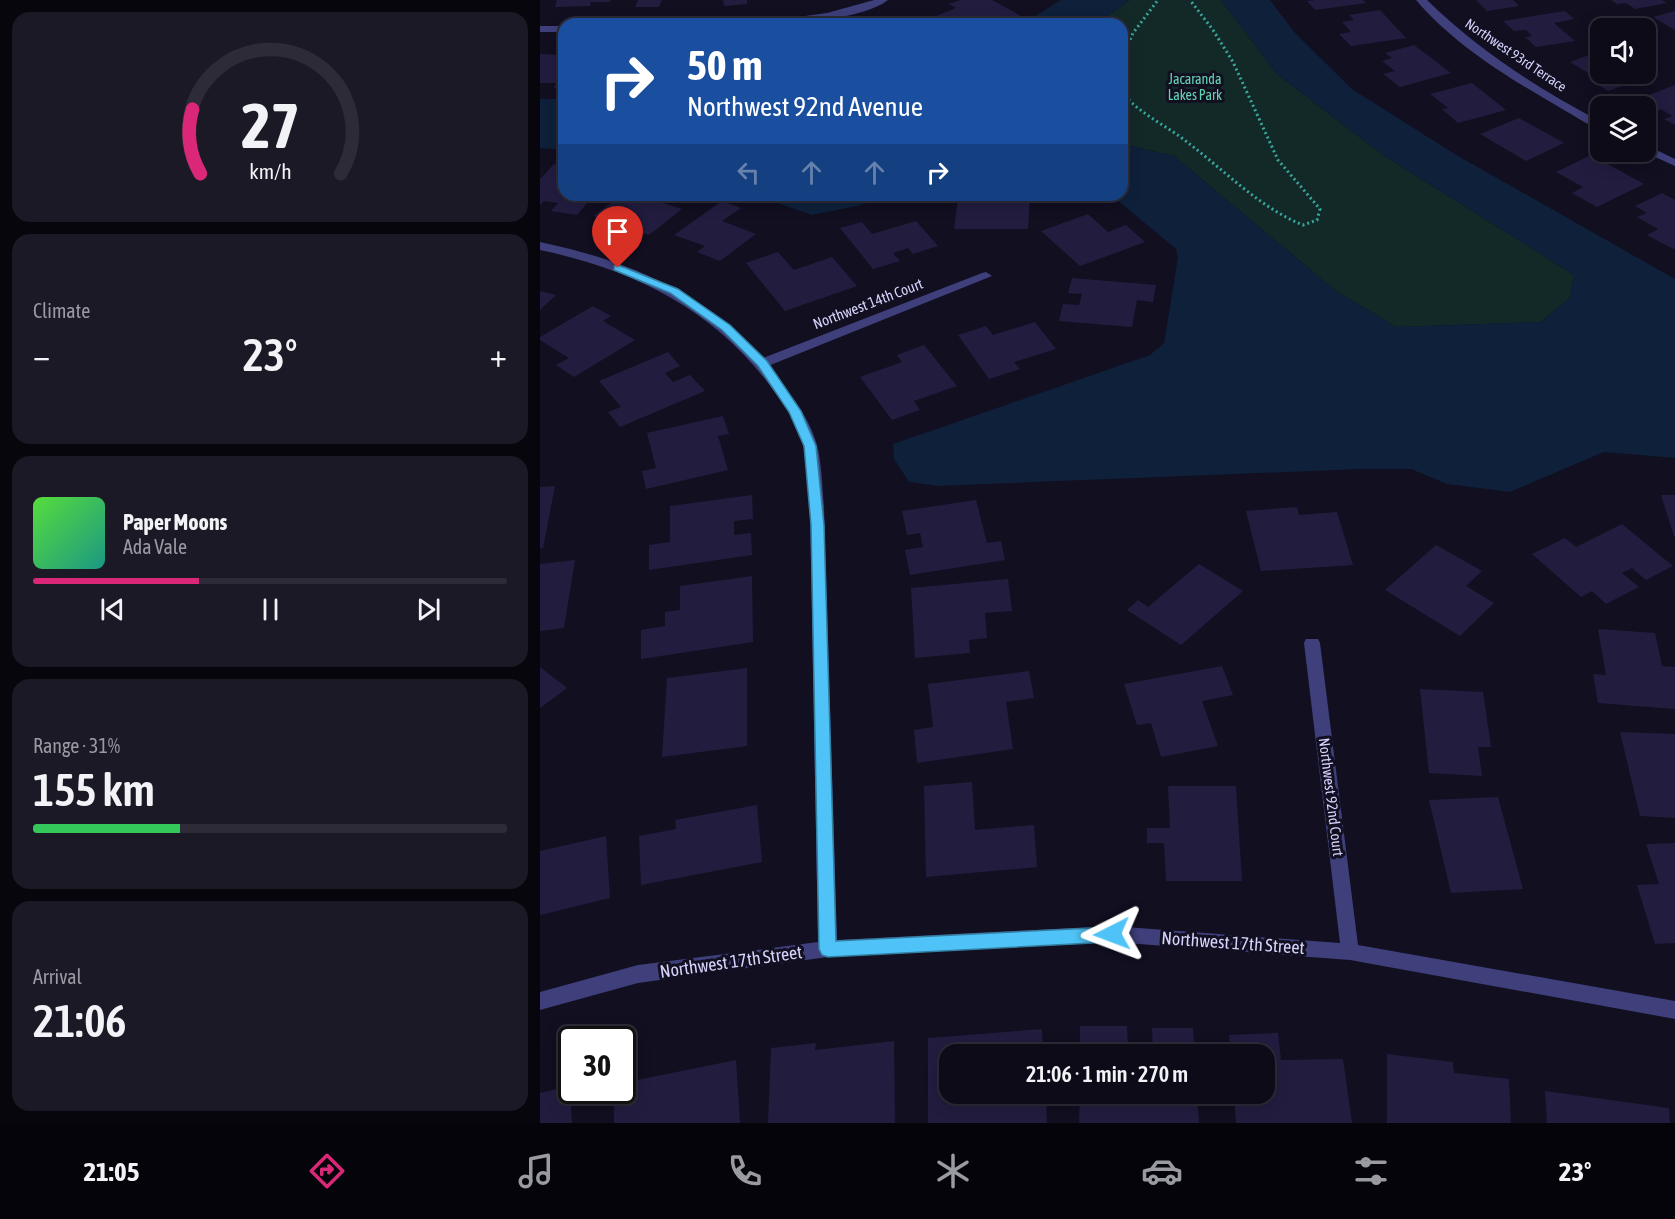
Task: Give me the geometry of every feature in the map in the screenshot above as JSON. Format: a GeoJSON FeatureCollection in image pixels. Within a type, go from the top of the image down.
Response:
{"type":"FeatureCollection","features":[{"type":"Feature","properties":{"kind":"street"},"geometry":{"type":"LineString","coordinates":[[812,18],[867,6],[883,0]]}},
{"type":"Feature","properties":{"kind":"street","name":"Northwest 93rd Terrace"},"geometry":{"type":"LineString","coordinates":[[1421,0],[1438,19],[1478,51],[1590,120]]}},
{"type":"Feature","properties":{"kind":"street"},"geometry":{"type":"LineString","coordinates":[[540,29],[558,29]]}},
{"type":"Feature","properties":{"kind":"street"},"geometry":{"type":"LineString","coordinates":[[1656,153],[1675,163]]}},
{"type":"Feature","properties":{"kind":"street"},"geometry":{"type":"LineString","coordinates":[[540,246],[580,252],[674,291],[726,327],[762,363],[795,411],[810,446],[817,517],[828,949]]}},
{"type":"Feature","properties":{"kind":"street","name":"Northwest 14th Court"},"geometry":{"type":"LineString","coordinates":[[762,363],[986,276]]}},
{"type":"Feature","properties":{"kind":"street","name":"Northwest 92nd Court"},"geometry":{"type":"LineString","coordinates":[[1312,643],[1350,952]]}},
{"type":"Feature","properties":{"kind":"street","name":"Northwest 17th Street"},"geometry":{"type":"LineString","coordinates":[[540,1001],[638,974],[828,949],[1112,934],[1350,952],[1675,1011]]}},
{"type":"Feature","properties":{"kind":"path"},"geometry":{"type":"LineString","coordinates":[[1128,44],[1133,33],[1158,0]]}},
{"type":"Feature","properties":{"kind":"path"},"geometry":{"type":"LineString","coordinates":[[1128,100],[1185,140],[1283,217],[1303,225],[1317,219],[1320,209],[1317,203],[1291,178],[1280,162],[1236,67],[1218,37],[1190,0]]}},
{"type":"Feature","properties":{"kind":"green space","name":"Jacaranda Lakes Park"},"geometry":{"type":"Polygon","coordinates":[[[1130,0],[1221,0],[1277,74],[1383,155],[1574,275],[1570,298],[1541,322],[1396,327],[1336,291],[1174,156],[1128,145],[1128,18],[1104,18],[1130,0]]]}},
{"type":"Feature","properties":{"kind":"water"},"geometry":{"type":"Polygon","coordinates":[[[1061,0],[1130,0],[1104,18],[1032,18],[1061,0]]]}},
{"type":"Feature","properties":{"kind":"water"},"geometry":{"type":"Polygon","coordinates":[[[1221,0],[1270,0],[1295,33],[1352,89],[1453,153],[1675,279],[1675,458],[1604,452],[1510,492],[1447,484],[1411,469],[1360,469],[938,486],[909,482],[894,459],[893,444],[1150,355],[1164,343],[1178,257],[1176,249],[1118,201],[1128,201],[1128,145],[1174,156],[1336,291],[1396,327],[1541,322],[1570,298],[1574,275],[1383,155],[1277,74],[1221,0]]]}},
{"type":"Feature","properties":{"kind":"water"},"geometry":{"type":"Polygon","coordinates":[[[540,99],[558,99],[558,150],[540,148],[540,99]]]}},
{"type":"Feature","properties":{"kind":"water"},"geometry":{"type":"Polygon","coordinates":[[[772,201],[872,201],[857,206],[812,215],[772,201]]]}},
{"type":"Feature","properties":{"kind":"building"},"geometry":{"type":"Polygon","coordinates":[[[557,0],[610,0],[610,2],[591,2],[590,6],[555,7],[557,0]]]}},
{"type":"Feature","properties":{"kind":"building"},"geometry":{"type":"Polygon","coordinates":[[[638,0],[662,0],[659,7],[635,7],[638,0]]]}},
{"type":"Feature","properties":{"kind":"building"},"geometry":{"type":"Polygon","coordinates":[[[723,0],[747,0],[747,4],[724,6],[723,0]]]}},
{"type":"Feature","properties":{"kind":"building"},"geometry":{"type":"Polygon","coordinates":[[[961,0],[992,0],[1021,16],[1016,18],[934,17],[956,8],[949,4],[961,0]]]}},
{"type":"Feature","properties":{"kind":"building"},"geometry":{"type":"Polygon","coordinates":[[[1363,0],[1366,3],[1315,10],[1307,1],[1363,0]]]}},
{"type":"Feature","properties":{"kind":"building"},"geometry":{"type":"Polygon","coordinates":[[[1476,0],[1513,0],[1519,6],[1487,11],[1476,0]]]}},
{"type":"Feature","properties":{"kind":"building"},"geometry":{"type":"Polygon","coordinates":[[[1611,0],[1662,0],[1667,3],[1635,9],[1626,3],[1617,4],[1611,0]]]}},
{"type":"Feature","properties":{"kind":"building"},"geometry":{"type":"Polygon","coordinates":[[[1380,10],[1406,38],[1351,46],[1339,34],[1351,32],[1342,22],[1354,20],[1349,15],[1380,10]]]}},
{"type":"Feature","properties":{"kind":"building"},"geometry":{"type":"Polygon","coordinates":[[[1565,11],[1574,19],[1554,23],[1575,41],[1536,47],[1525,37],[1532,36],[1526,30],[1514,31],[1503,21],[1565,11]]]}},
{"type":"Feature","properties":{"kind":"building"},"geometry":{"type":"Polygon","coordinates":[[[1675,11],[1675,30],[1656,18],[1653,17],[1675,11]]]}},
{"type":"Feature","properties":{"kind":"building"},"geometry":{"type":"Polygon","coordinates":[[[1414,45],[1451,73],[1400,87],[1383,74],[1395,71],[1382,61],[1392,58],[1385,53],[1414,45]]]}},
{"type":"Feature","properties":{"kind":"building"},"geometry":{"type":"Polygon","coordinates":[[[540,54],[558,55],[558,88],[554,88],[556,83],[540,83],[540,54]]]}},
{"type":"Feature","properties":{"kind":"building"},"geometry":{"type":"Polygon","coordinates":[[[1590,55],[1590,74],[1570,62],[1590,55]]]}},
{"type":"Feature","properties":{"kind":"building"},"geometry":{"type":"Polygon","coordinates":[[[1472,83],[1506,110],[1458,123],[1442,109],[1448,108],[1430,94],[1472,83]]]}},
{"type":"Feature","properties":{"kind":"building"},"geometry":{"type":"Polygon","coordinates":[[[1597,84],[1628,84],[1608,91],[1597,84]]]}},
{"type":"Feature","properties":{"kind":"building"},"geometry":{"type":"Polygon","coordinates":[[[1675,85],[1675,125],[1664,119],[1672,116],[1661,109],[1656,111],[1656,96],[1647,96],[1675,85]]]}},
{"type":"Feature","properties":{"kind":"building"},"geometry":{"type":"Polygon","coordinates":[[[1519,118],[1564,143],[1526,161],[1480,134],[1519,118]]]}},
{"type":"Feature","properties":{"kind":"building"},"geometry":{"type":"Polygon","coordinates":[[[1590,155],[1590,162],[1604,162],[1644,184],[1597,207],[1572,193],[1583,187],[1556,172],[1590,155]]]}},
{"type":"Feature","properties":{"kind":"building"},"geometry":{"type":"Polygon","coordinates":[[[554,164],[558,165],[558,201],[589,201],[577,215],[551,211],[558,203],[544,201],[540,205],[540,179],[554,164]]]}},
{"type":"Feature","properties":{"kind":"building"},"geometry":{"type":"Polygon","coordinates":[[[1662,193],[1675,200],[1675,248],[1673,249],[1647,235],[1658,229],[1637,217],[1647,213],[1635,206],[1662,193]]]}},
{"type":"Feature","properties":{"kind":"building"},"geometry":{"type":"Polygon","coordinates":[[[614,201],[657,201],[682,209],[649,235],[593,216],[614,201]]]}},
{"type":"Feature","properties":{"kind":"building"},"geometry":{"type":"Polygon","coordinates":[[[722,201],[741,208],[722,221],[756,234],[720,261],[697,252],[705,246],[674,235],[722,201]]]}},
{"type":"Feature","properties":{"kind":"building"},"geometry":{"type":"Polygon","coordinates":[[[958,201],[1030,201],[1028,229],[954,229],[958,201]]]}},
{"type":"Feature","properties":{"kind":"building"},"geometry":{"type":"Polygon","coordinates":[[[1088,214],[1108,232],[1126,225],[1145,242],[1080,266],[1041,231],[1088,214]]]}},
{"type":"Feature","properties":{"kind":"building"},"geometry":{"type":"Polygon","coordinates":[[[916,221],[938,246],[913,254],[908,248],[893,253],[900,261],[873,269],[840,228],[862,222],[872,234],[916,221]]]}},
{"type":"Feature","properties":{"kind":"building"},"geometry":{"type":"Polygon","coordinates":[[[778,252],[794,270],[832,257],[857,286],[785,311],[746,263],[778,252]]]}},
{"type":"Feature","properties":{"kind":"building"},"geometry":{"type":"Polygon","coordinates":[[[1072,278],[1156,285],[1153,302],[1137,300],[1132,327],[1059,321],[1063,304],[1079,305],[1082,294],[1068,293],[1072,278]]]}},
{"type":"Feature","properties":{"kind":"building"},"geometry":{"type":"Polygon","coordinates":[[[540,291],[556,295],[540,310],[540,291]]]}},
{"type":"Feature","properties":{"kind":"building"},"geometry":{"type":"Polygon","coordinates":[[[593,306],[611,316],[603,321],[635,340],[574,377],[556,365],[569,358],[540,340],[540,337],[593,306]]]}},
{"type":"Feature","properties":{"kind":"building"},"geometry":{"type":"Polygon","coordinates":[[[1035,322],[1056,349],[1014,362],[1020,369],[989,379],[958,335],[986,326],[993,335],[1035,322]]]}},
{"type":"Feature","properties":{"kind":"building"},"geometry":{"type":"Polygon","coordinates":[[[924,345],[957,386],[914,401],[920,410],[892,420],[860,377],[902,362],[897,355],[924,345]]]}},
{"type":"Feature","properties":{"kind":"building"},"geometry":{"type":"Polygon","coordinates":[[[668,352],[680,366],[665,373],[673,382],[690,375],[705,391],[620,427],[608,412],[621,407],[599,381],[668,352]]]}},
{"type":"Feature","properties":{"kind":"building"},"geometry":{"type":"Polygon","coordinates":[[[723,416],[729,434],[718,436],[728,470],[646,489],[642,471],[656,468],[647,433],[723,416]]]}},
{"type":"Feature","properties":{"kind":"building"},"geometry":{"type":"Polygon","coordinates":[[[555,486],[543,548],[540,548],[540,487],[555,486]]]}},
{"type":"Feature","properties":{"kind":"building"},"geometry":{"type":"Polygon","coordinates":[[[752,495],[753,519],[734,521],[734,535],[751,533],[752,555],[649,570],[649,545],[670,542],[670,506],[752,495]]]}},
{"type":"Feature","properties":{"kind":"building"},"geometry":{"type":"Polygon","coordinates":[[[1661,495],[1675,495],[1675,536],[1674,536],[1661,495]]]}},
{"type":"Feature","properties":{"kind":"building"},"geometry":{"type":"Polygon","coordinates":[[[976,500],[987,543],[1001,541],[1005,560],[910,575],[905,550],[923,547],[920,533],[907,535],[902,511],[976,500]]]}},
{"type":"Feature","properties":{"kind":"building"},"geometry":{"type":"Polygon","coordinates":[[[1297,507],[1299,515],[1337,512],[1353,565],[1261,571],[1246,511],[1297,507]]]}},
{"type":"Feature","properties":{"kind":"building"},"geometry":{"type":"Polygon","coordinates":[[[1622,524],[1673,566],[1646,580],[1632,568],[1622,573],[1639,587],[1606,604],[1592,591],[1581,597],[1532,554],[1565,538],[1576,547],[1622,524]]]}},
{"type":"Feature","properties":{"kind":"building"},"geometry":{"type":"Polygon","coordinates":[[[1436,545],[1482,571],[1466,586],[1494,603],[1460,636],[1385,590],[1436,545]]]}},
{"type":"Feature","properties":{"kind":"building"},"geometry":{"type":"Polygon","coordinates":[[[575,560],[564,628],[540,631],[540,564],[575,560]]]}},
{"type":"Feature","properties":{"kind":"building"},"geometry":{"type":"Polygon","coordinates":[[[1199,564],[1243,591],[1181,645],[1127,610],[1138,600],[1148,607],[1199,564]]]}},
{"type":"Feature","properties":{"kind":"building"},"geometry":{"type":"Polygon","coordinates":[[[752,576],[753,642],[641,659],[641,630],[665,626],[665,612],[680,610],[680,586],[752,576]]]}},
{"type":"Feature","properties":{"kind":"building"},"geometry":{"type":"Polygon","coordinates":[[[1008,579],[1012,611],[985,613],[987,638],[969,640],[970,653],[915,658],[911,588],[1008,579]]]}},
{"type":"Feature","properties":{"kind":"building"},"geometry":{"type":"Polygon","coordinates":[[[1598,629],[1655,633],[1662,666],[1675,667],[1675,709],[1598,703],[1593,674],[1606,675],[1598,629]]]}},
{"type":"Feature","properties":{"kind":"building"},"geometry":{"type":"Polygon","coordinates":[[[1222,666],[1233,695],[1202,701],[1218,746],[1161,757],[1151,723],[1137,725],[1124,684],[1222,666]]]}},
{"type":"Feature","properties":{"kind":"building"},"geometry":{"type":"Polygon","coordinates":[[[540,667],[567,688],[540,708],[540,667]]]}},
{"type":"Feature","properties":{"kind":"building"},"geometry":{"type":"Polygon","coordinates":[[[747,668],[747,746],[662,757],[667,678],[747,668]]]}},
{"type":"Feature","properties":{"kind":"building"},"geometry":{"type":"Polygon","coordinates":[[[1029,671],[1034,698],[1006,702],[1013,749],[917,763],[914,730],[933,727],[928,684],[1029,671]]]}},
{"type":"Feature","properties":{"kind":"building"},"geometry":{"type":"Polygon","coordinates":[[[1420,689],[1483,692],[1491,747],[1478,747],[1482,776],[1429,773],[1420,689]]]}},
{"type":"Feature","properties":{"kind":"building"},"geometry":{"type":"Polygon","coordinates":[[[1620,732],[1675,734],[1675,818],[1640,816],[1620,732]]]}},
{"type":"Feature","properties":{"kind":"building"},"geometry":{"type":"Polygon","coordinates":[[[972,782],[975,830],[1034,825],[1037,867],[926,877],[924,786],[972,782]]]}},
{"type":"Feature","properties":{"kind":"building"},"geometry":{"type":"Polygon","coordinates":[[[1168,786],[1236,786],[1242,881],[1166,881],[1164,843],[1147,843],[1147,828],[1170,828],[1168,786]]]}},
{"type":"Feature","properties":{"kind":"building"},"geometry":{"type":"Polygon","coordinates":[[[1498,797],[1523,889],[1451,893],[1429,800],[1498,797]]]}},
{"type":"Feature","properties":{"kind":"building"},"geometry":{"type":"Polygon","coordinates":[[[757,805],[762,862],[641,885],[639,836],[676,829],[675,820],[757,805]]]}},
{"type":"Feature","properties":{"kind":"building"},"geometry":{"type":"Polygon","coordinates":[[[606,836],[610,898],[540,915],[540,851],[606,836]]]}},
{"type":"Feature","properties":{"kind":"building"},"geometry":{"type":"Polygon","coordinates":[[[1675,843],[1675,943],[1655,944],[1637,885],[1659,884],[1646,844],[1675,843]]]}},
{"type":"Feature","properties":{"kind":"building"},"geometry":{"type":"Polygon","coordinates":[[[1080,1026],[1127,1026],[1128,1044],[1080,1044],[1080,1026]]]}},
{"type":"Feature","properties":{"kind":"building"},"geometry":{"type":"Polygon","coordinates":[[[1152,1028],[1193,1028],[1194,1044],[1153,1044],[1152,1028]]]}},
{"type":"Feature","properties":{"kind":"building"},"geometry":{"type":"Polygon","coordinates":[[[1042,1029],[1043,1044],[939,1044],[939,1104],[1046,1104],[1047,1123],[928,1123],[928,1038],[1042,1029]]]}},
{"type":"Feature","properties":{"kind":"building"},"geometry":{"type":"Polygon","coordinates":[[[1278,1033],[1281,1060],[1343,1059],[1352,1123],[1236,1123],[1235,1104],[1275,1104],[1275,1044],[1230,1044],[1229,1035],[1278,1033]]]}},
{"type":"Feature","properties":{"kind":"building"},"geometry":{"type":"Polygon","coordinates":[[[894,1041],[895,1123],[768,1123],[771,1048],[816,1043],[815,1050],[894,1041]]]}},
{"type":"Feature","properties":{"kind":"building"},"geometry":{"type":"Polygon","coordinates":[[[1387,1054],[1453,1062],[1454,1073],[1509,1079],[1511,1123],[1387,1123],[1387,1054]]]}},
{"type":"Feature","properties":{"kind":"building"},"geometry":{"type":"Polygon","coordinates":[[[736,1060],[740,1123],[614,1123],[614,1104],[636,1104],[636,1080],[736,1060]]]}},
{"type":"Feature","properties":{"kind":"building"},"geometry":{"type":"Polygon","coordinates":[[[558,1089],[558,1104],[571,1104],[572,1123],[540,1123],[540,1093],[558,1089]]]}},
{"type":"Feature","properties":{"kind":"building"},"geometry":{"type":"Polygon","coordinates":[[[1545,1091],[1669,1108],[1670,1123],[1547,1123],[1545,1091]]]}},
{"type":"Feature","properties":{"kind":"building"},"geometry":{"type":"Polygon","coordinates":[[[1080,1104],[1198,1104],[1199,1123],[1079,1123],[1080,1104]]]}},
{"type":"Feature","properties":{"kind":"route"},"geometry":{"type":"LineString","coordinates":[[618,268],[674,291],[726,327],[762,363],[795,411],[810,446],[817,506],[828,949],[1112,934]]}}]}
